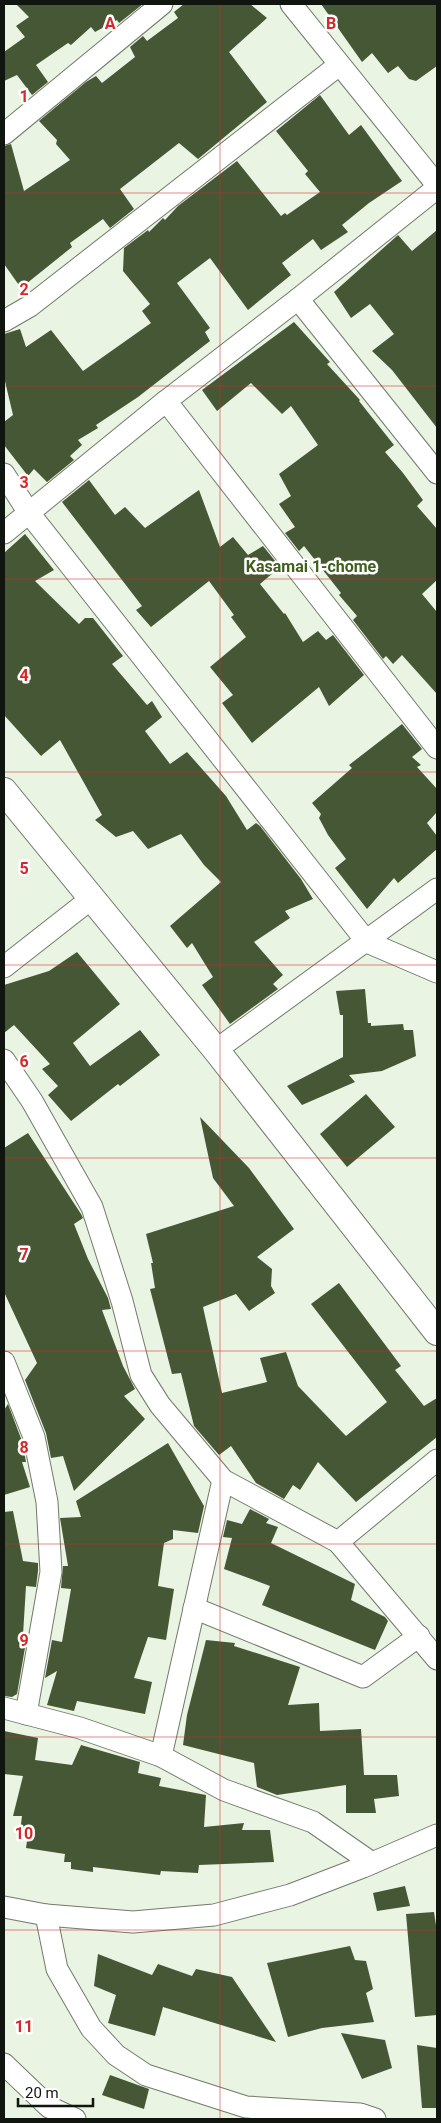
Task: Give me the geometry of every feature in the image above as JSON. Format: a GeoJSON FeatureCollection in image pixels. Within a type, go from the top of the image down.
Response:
{"type":"FeatureCollection","features":[{"type":"Feature","properties":{"kind":"street"},"geometry":{"type":"LineString","coordinates":[[4,134],[162,4]]}},
{"type":"Feature","properties":{"kind":"street"},"geometry":{"type":"LineString","coordinates":[[4,533],[166,401],[298,300],[437,186],[291,4]]}},
{"type":"Feature","properties":{"kind":"street"},"geometry":{"type":"LineString","coordinates":[[4,321],[30,306],[339,65]]}},
{"type":"Feature","properties":{"kind":"street"},"geometry":{"type":"LineString","coordinates":[[298,300],[437,473]]}},
{"type":"Feature","properties":{"kind":"street"},"geometry":{"type":"LineString","coordinates":[[166,401],[437,748]]}},
{"type":"Feature","properties":{"kind":"street"},"geometry":{"type":"LineString","coordinates":[[4,474],[29,513],[367,942],[437,972]]}},
{"type":"Feature","properties":{"kind":"street"},"geometry":{"type":"LineString","coordinates":[[4,791],[216,1050],[437,1332]]}},
{"type":"Feature","properties":{"kind":"street"},"geometry":{"type":"LineString","coordinates":[[216,1050],[367,942],[437,889]]}},
{"type":"Feature","properties":{"kind":"street"},"geometry":{"type":"LineString","coordinates":[[4,968],[92,898]]}},
{"type":"Feature","properties":{"kind":"street"},"geometry":{"type":"LineString","coordinates":[[4,1060],[32,1101],[92,1207],[122,1300],[141,1375],[160,1405],[224,1480],[338,1542],[437,1659]]}},
{"type":"Feature","properties":{"kind":"street"},"geometry":{"type":"LineString","coordinates":[[4,1362],[34,1436],[47,1502],[50,1572],[26,1714]]}},
{"type":"Feature","properties":{"kind":"street"},"geometry":{"type":"LineString","coordinates":[[338,1542],[437,1460]]}},
{"type":"Feature","properties":{"kind":"street"},"geometry":{"type":"LineString","coordinates":[[161,1756],[224,1480]]}},
{"type":"Feature","properties":{"kind":"street"},"geometry":{"type":"LineString","coordinates":[[194,1608],[363,1677],[419,1636]]}},
{"type":"Feature","properties":{"kind":"street"},"geometry":{"type":"LineString","coordinates":[[4,1708],[80,1728],[161,1756],[224,1790],[313,1822],[372,1863]]}},
{"type":"Feature","properties":{"kind":"street"},"geometry":{"type":"LineString","coordinates":[[4,1907],[46,1915],[133,1922],[214,1915],[290,1895],[437,1835]]}},
{"type":"Feature","properties":{"kind":"street"},"geometry":{"type":"LineString","coordinates":[[46,1915],[57,1969],[90,2028],[116,2055],[146,2075],[246,2107],[360,2114],[375,2119]]}},
{"type":"Feature","properties":{"kind":"street"},"geometry":{"type":"LineString","coordinates":[[4,2064],[49,2107],[74,2119]]}},
{"type":"Feature","properties":{"kind":"building"},"geometry":{"type":"Polygon","coordinates":[[[16,4],[143,4],[119,23],[117,20],[95,32],[91,27],[71,45],[68,43],[36,65],[48,82],[32,95],[17,75],[4,81],[4,52],[25,37],[16,26],[29,17],[16,4]]]}},
{"type":"Feature","properties":{"kind":"building"},"geometry":{"type":"Polygon","coordinates":[[[184,4],[250,4],[267,18],[229,52],[267,102],[198,159],[179,143],[120,189],[134,209],[110,228],[103,219],[70,243],[72,247],[21,288],[4,264],[4,146],[11,144],[24,191],[70,160],[56,144],[57,140],[39,121],[86,82],[96,76],[102,83],[135,57],[130,47],[143,36],[147,41],[178,18],[174,12],[184,4]]]}},
{"type":"Feature","properties":{"kind":"building"},"geometry":{"type":"Polygon","coordinates":[[[321,4],[437,4],[437,66],[416,81],[409,79],[398,66],[388,73],[372,53],[362,62],[321,4]]]}},
{"type":"Feature","properties":{"kind":"building"},"geometry":{"type":"Polygon","coordinates":[[[320,95],[349,135],[361,125],[402,181],[369,203],[342,225],[348,232],[321,250],[313,239],[282,263],[291,275],[248,310],[210,258],[177,283],[210,328],[205,332],[210,341],[138,397],[96,425],[98,428],[78,440],[82,445],[70,456],[74,460],[47,482],[34,469],[28,476],[4,445],[4,422],[13,415],[4,377],[4,334],[20,329],[26,347],[51,330],[83,371],[151,323],[142,311],[150,304],[123,271],[124,248],[148,230],[149,232],[163,218],[165,220],[178,206],[237,161],[281,216],[285,213],[287,215],[320,192],[305,174],[308,171],[276,131],[320,95]]]}},
{"type":"Feature","properties":{"kind":"building"},"geometry":{"type":"Polygon","coordinates":[[[437,230],[437,428],[392,370],[372,351],[394,334],[370,304],[351,318],[334,292],[398,235],[412,251],[437,230]]]}},
{"type":"Feature","properties":{"kind":"building"},"geometry":{"type":"Polygon","coordinates":[[[294,322],[330,362],[327,364],[360,400],[394,445],[385,452],[423,500],[417,506],[437,529],[437,580],[422,594],[437,612],[437,694],[402,655],[393,664],[386,656],[383,659],[353,620],[357,616],[339,595],[341,593],[304,546],[299,551],[285,533],[295,527],[279,504],[291,496],[279,474],[318,445],[291,406],[282,414],[251,383],[217,411],[202,390],[294,322]]]}},
{"type":"Feature","properties":{"kind":"building"},"geometry":{"type":"Polygon","coordinates":[[[89,480],[115,515],[125,507],[145,528],[199,490],[220,547],[233,537],[248,555],[263,546],[280,567],[260,584],[285,613],[303,642],[318,631],[326,640],[333,635],[364,675],[329,706],[319,687],[252,743],[222,703],[233,695],[210,667],[246,637],[231,617],[234,615],[209,581],[151,627],[136,610],[142,606],[62,502],[89,480]]]}},
{"type":"Feature","properties":{"kind":"building"},"geometry":{"type":"Polygon","coordinates":[[[25,534],[54,570],[35,581],[79,624],[85,618],[93,618],[123,656],[112,664],[147,705],[152,701],[162,717],[145,731],[170,764],[187,752],[226,796],[247,830],[256,823],[260,826],[301,879],[313,899],[285,911],[290,918],[254,942],[283,975],[273,984],[278,989],[230,1024],[202,985],[213,977],[192,943],[187,948],[170,926],[221,882],[204,865],[181,834],[148,849],[133,831],[116,837],[95,820],[102,815],[60,740],[41,756],[4,715],[4,553],[25,534]]]}},
{"type":"Feature","properties":{"kind":"building"},"geometry":{"type":"Polygon","coordinates":[[[402,724],[422,749],[412,757],[421,765],[417,767],[437,789],[437,812],[427,823],[437,836],[437,849],[398,883],[394,878],[367,909],[335,868],[346,859],[328,835],[319,818],[321,814],[312,803],[352,768],[349,765],[402,724]]]}},
{"type":"Feature","properties":{"kind":"building"},"geometry":{"type":"Polygon","coordinates":[[[77,952],[120,1004],[73,1043],[90,1066],[140,1030],[160,1055],[120,1086],[118,1084],[71,1121],[48,1095],[58,1086],[42,1069],[50,1064],[14,1025],[4,1033],[4,985],[49,971],[77,952]]]}},
{"type":"Feature","properties":{"kind":"building"},"geometry":{"type":"Polygon","coordinates":[[[365,989],[368,1023],[371,1023],[371,1026],[403,1024],[404,1030],[413,1030],[416,1056],[382,1071],[349,1075],[355,1082],[302,1105],[287,1086],[343,1057],[343,1015],[340,1015],[336,991],[365,989]]]}},
{"type":"Feature","properties":{"kind":"building"},"geometry":{"type":"Polygon","coordinates":[[[366,1094],[395,1127],[347,1167],[320,1134],[366,1094]]]}},
{"type":"Feature","properties":{"kind":"building"},"geometry":{"type":"Polygon","coordinates":[[[200,1117],[249,1168],[294,1229],[257,1257],[272,1269],[271,1286],[275,1293],[249,1311],[236,1294],[203,1307],[222,1393],[267,1382],[260,1358],[286,1352],[298,1386],[346,1436],[387,1402],[311,1304],[339,1283],[401,1366],[395,1370],[424,1406],[437,1398],[437,1437],[356,1502],[318,1462],[300,1490],[293,1485],[284,1499],[256,1483],[231,1446],[219,1455],[194,1426],[181,1373],[172,1374],[150,1289],[155,1288],[151,1263],[153,1263],[146,1234],[234,1206],[213,1178],[200,1117]]]}},
{"type":"Feature","properties":{"kind":"building"},"geometry":{"type":"Polygon","coordinates":[[[28,1133],[83,1218],[74,1224],[88,1259],[108,1298],[111,1309],[102,1310],[123,1366],[135,1389],[124,1396],[145,1419],[74,1491],[63,1456],[51,1458],[46,1433],[25,1380],[37,1363],[4,1292],[4,1148],[28,1133]]]}},
{"type":"Feature","properties":{"kind":"building"},"geometry":{"type":"Polygon","coordinates":[[[8,1404],[22,1441],[26,1462],[22,1462],[30,1487],[4,1495],[4,1410],[8,1404]]]}},
{"type":"Feature","properties":{"kind":"building"},"geometry":{"type":"Polygon","coordinates":[[[168,1443],[204,1506],[198,1533],[173,1530],[173,1539],[164,1543],[158,1586],[174,1589],[166,1640],[148,1637],[134,1678],[152,1682],[145,1714],[77,1701],[74,1711],[47,1705],[57,1671],[45,1678],[52,1640],[62,1642],[71,1589],[61,1588],[63,1566],[68,1566],[60,1518],[81,1517],[76,1501],[168,1443]]]}},
{"type":"Feature","properties":{"kind":"building"},"geometry":{"type":"Polygon","coordinates":[[[250,1509],[269,1519],[266,1523],[278,1527],[271,1543],[355,1584],[351,1600],[385,1617],[388,1621],[375,1650],[262,1605],[270,1586],[224,1569],[232,1538],[223,1537],[227,1520],[242,1524],[250,1509]]]}},
{"type":"Feature","properties":{"kind":"building"},"geometry":{"type":"Polygon","coordinates":[[[13,1511],[23,1561],[38,1563],[38,1571],[36,1587],[26,1586],[23,1635],[27,1636],[17,1694],[12,1697],[4,1696],[4,1512],[13,1511]]]}},
{"type":"Feature","properties":{"kind":"building"},"geometry":{"type":"Polygon","coordinates":[[[206,1640],[235,1643],[234,1646],[300,1667],[288,1705],[319,1703],[320,1731],[361,1729],[364,1775],[397,1775],[399,1796],[374,1799],[376,1813],[346,1813],[346,1785],[277,1795],[257,1787],[254,1763],[183,1745],[187,1715],[206,1640]]]}},
{"type":"Feature","properties":{"kind":"building"},"geometry":{"type":"Polygon","coordinates":[[[4,1731],[38,1738],[35,1760],[72,1765],[81,1745],[140,1762],[138,1773],[161,1778],[159,1786],[206,1795],[204,1827],[244,1823],[242,1830],[270,1830],[274,1862],[199,1865],[198,1873],[161,1871],[160,1875],[93,1867],[93,1872],[71,1869],[71,1862],[64,1862],[65,1854],[26,1848],[28,1834],[20,1832],[22,1816],[13,1816],[23,1776],[4,1774],[4,1731]]]}},
{"type":"Feature","properties":{"kind":"building"},"geometry":{"type":"Polygon","coordinates":[[[405,1886],[410,1906],[377,1911],[373,1893],[405,1886]]]}},
{"type":"Feature","properties":{"kind":"building"},"geometry":{"type":"Polygon","coordinates":[[[434,1912],[437,1932],[437,2015],[415,2017],[406,1914],[434,1912]]]}},
{"type":"Feature","properties":{"kind":"building"},"geometry":{"type":"Polygon","coordinates":[[[350,1946],[355,1960],[366,1961],[373,1989],[366,1993],[374,2022],[322,2028],[288,2037],[267,1963],[350,1946]]]}},
{"type":"Feature","properties":{"kind":"building"},"geometry":{"type":"Polygon","coordinates":[[[98,1954],[152,1975],[158,1964],[192,1976],[196,1969],[232,1977],[276,2042],[163,2007],[155,2036],[108,2023],[116,1995],[94,1986],[98,1954]]]}},
{"type":"Feature","properties":{"kind":"building"},"geometry":{"type":"Polygon","coordinates":[[[341,2033],[385,2040],[392,2068],[362,2079],[341,2033]]]}},
{"type":"Feature","properties":{"kind":"building"},"geometry":{"type":"Polygon","coordinates":[[[417,2045],[437,2048],[437,2108],[422,2108],[417,2045]]]}},
{"type":"Feature","properties":{"kind":"building"},"geometry":{"type":"Polygon","coordinates":[[[110,2075],[149,2089],[144,2109],[102,2095],[110,2075]]]}},
{"type":"Feature","properties":{"kind":"district","name":"Kasamai 1-chome"},"geometry":{"type":"Point","coordinates":[311,566]}}]}
